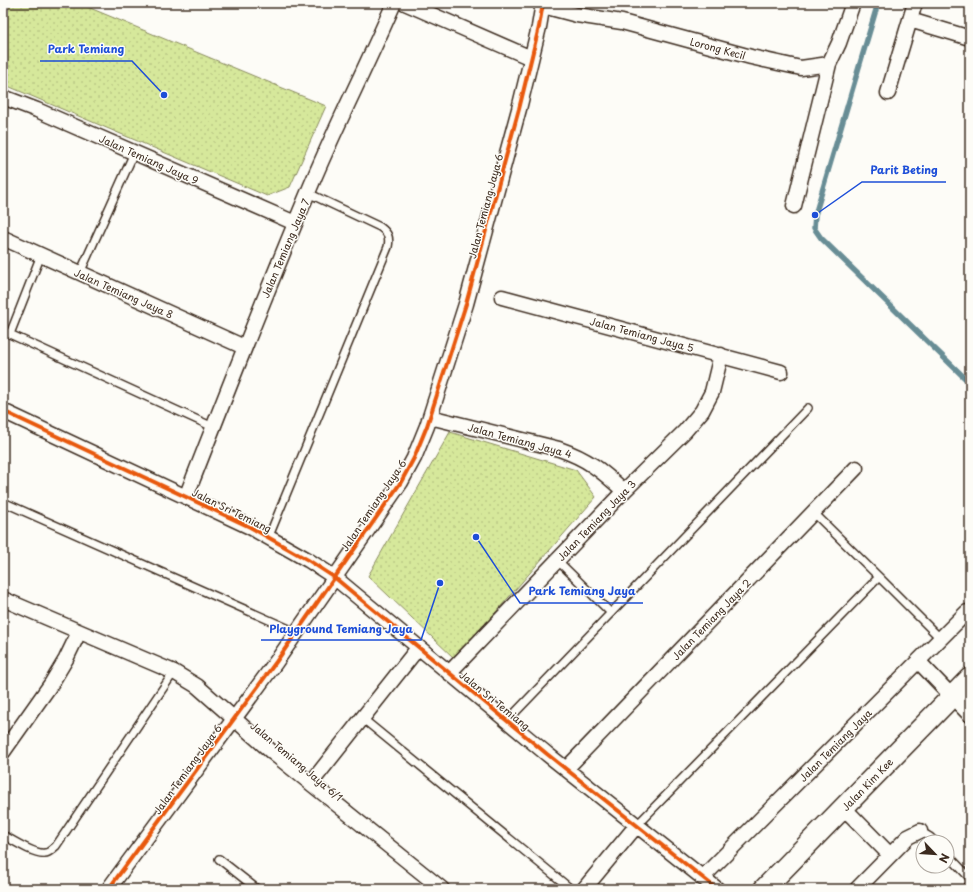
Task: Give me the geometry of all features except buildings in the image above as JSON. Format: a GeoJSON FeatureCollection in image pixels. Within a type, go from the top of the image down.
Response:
{"type":"FeatureCollection","features":[{"type":"Feature","properties":{"kind":"street","name":"Jalan Temiang Jaya 7"},"geometry":{"type":"LineString","coordinates":[[186,497],[244,347],[295,223],[394,3]]}},
{"type":"Feature","properties":{"kind":"street"},"geometry":{"type":"LineString","coordinates":[[405,3],[531,58]]}},
{"type":"Feature","properties":{"kind":"street"},"geometry":{"type":"LineString","coordinates":[[794,206],[829,64],[839,43],[854,3]]}},
{"type":"Feature","properties":{"kind":"street"},"geometry":{"type":"LineString","coordinates":[[888,93],[915,3]]}},
{"type":"Feature","properties":{"kind":"street","name":"Jalan Temiang Jaya 6"},"geometry":{"type":"LineString","coordinates":[[110,886],[234,719],[296,632],[400,482],[414,458],[430,417],[471,287],[519,109],[543,5]]}},
{"type":"Feature","properties":{"kind":"street","name":"Lorong Kecil"},"geometry":{"type":"LineString","coordinates":[[543,5],[577,15],[622,22],[751,57],[801,68],[829,64]]}},
{"type":"Feature","properties":{"kind":"street"},"geometry":{"type":"LineString","coordinates":[[910,20],[970,38]]}},
{"type":"Feature","properties":{"kind":"street","name":"Jalan Temiang Jaya 9"},"geometry":{"type":"LineString","coordinates":[[3,97],[37,110],[295,223]]}},
{"type":"Feature","properties":{"kind":"street","name":"Jalan Temiang Jaya 8"},"geometry":{"type":"LineString","coordinates":[[3,238],[244,347]]}},
{"type":"Feature","properties":{"kind":"street","name":"Jalan Temiang Jaya 5"},"geometry":{"type":"LineString","coordinates":[[502,297],[781,372]]}},
{"type":"Feature","properties":{"kind":"street","name":"Jalan Temiang Jaya 3"},"geometry":{"type":"LineString","coordinates":[[449,673],[624,491],[685,431],[702,411],[712,392],[721,355]]}},
{"type":"Feature","properties":{"kind":"street","name":"Jalan Sri Temiang"},"geometry":{"type":"LineString","coordinates":[[3,411],[269,536],[334,578],[566,769],[717,889]]}},
{"type":"Feature","properties":{"kind":"street","name":"Jalan Temiang Jaya 4"},"geometry":{"type":"LineString","coordinates":[[430,417],[559,449],[579,456],[594,465],[624,491]]}},
{"type":"Feature","properties":{"kind":"street","name":"Jalan Temiang Jaya 2"},"geometry":{"type":"LineString","coordinates":[[566,769],[856,468]]}},
{"type":"Feature","properties":{"kind":"street","name":"Jalan Temiang Jaya 6/1"},"geometry":{"type":"LineString","coordinates":[[3,600],[174,672],[197,686],[273,753],[442,889]]}},
{"type":"Feature","properties":{"kind":"street","name":"Jalan Temiang Jaya"},"geometry":{"type":"LineString","coordinates":[[702,878],[967,612]]}},
{"type":"Feature","properties":{"kind":"street"},"geometry":{"type":"LineString","coordinates":[[3,752],[51,684],[66,659],[79,632]]}},
{"type":"Feature","properties":{"kind":"street"},"geometry":{"type":"LineString","coordinates":[[310,783],[418,648]]}},
{"type":"Feature","properties":{"kind":"street"},"geometry":{"type":"LineString","coordinates":[[918,661],[970,715]]}},
{"type":"Feature","properties":{"kind":"street","name":"Jalan Kim Kee"},"geometry":{"type":"LineString","coordinates":[[764,889],[970,678]]}},
{"type":"Feature","properties":{"kind":"street"},"geometry":{"type":"LineString","coordinates":[[844,808],[890,855]]}},
{"type":"Feature","properties":{"kind":"street"},"geometry":{"type":"LineString","coordinates":[[584,889],[636,825]]}},
{"type":"Feature","properties":{"kind":"street"},"geometry":{"type":"LineString","coordinates":[[857,889],[908,837],[920,831]]}},
{"type":"Feature","properties":{"kind":"lane"},"geometry":{"type":"LineString","coordinates":[[80,273],[134,153]]}},
{"type":"Feature","properties":{"kind":"lane"},"geometry":{"type":"LineString","coordinates":[[269,536],[390,239],[387,233],[380,227],[308,193]]}},
{"type":"Feature","properties":{"kind":"lane"},"geometry":{"type":"LineString","coordinates":[[41,255],[6,333],[213,427]]}},
{"type":"Feature","properties":{"kind":"lane"},"geometry":{"type":"LineString","coordinates":[[508,721],[808,408]]}},
{"type":"Feature","properties":{"kind":"lane"},"geometry":{"type":"LineString","coordinates":[[3,502],[296,632]]}},
{"type":"Feature","properties":{"kind":"lane"},"geometry":{"type":"LineString","coordinates":[[814,513],[880,576],[941,639]]}},
{"type":"Feature","properties":{"kind":"lane"},"geometry":{"type":"LineString","coordinates":[[557,560],[611,613]]}},
{"type":"Feature","properties":{"kind":"lane"},"geometry":{"type":"LineString","coordinates":[[636,825],[880,576]]}},
{"type":"Feature","properties":{"kind":"lane"},"geometry":{"type":"LineString","coordinates":[[3,836],[37,852],[44,854],[50,852],[56,846],[174,672]]}},
{"type":"Feature","properties":{"kind":"lane"},"geometry":{"type":"LineString","coordinates":[[362,718],[571,889]]}},
{"type":"Feature","properties":{"kind":"lane"},"geometry":{"type":"LineString","coordinates":[[920,831],[925,834]]}},
{"type":"Feature","properties":{"kind":"lane"},"geometry":{"type":"LineString","coordinates":[[219,859],[257,889]]}},
{"type":"Feature","properties":{"kind":"lane"},"geometry":{"type":"LineString","coordinates":[[955,862],[970,878]]}},
{"type":"Feature","properties":{"kind":"lane"},"geometry":{"type":"LineString","coordinates":[[966,889],[970,885]]}},
{"type":"Feature","properties":{"kind":"green space"},"geometry":{"type":"Polygon","coordinates":[[[3,3],[78,3],[326,106],[290,187],[267,196],[3,84],[3,3]]]}},
{"type":"Feature","properties":{"kind":"green space"},"geometry":{"type":"Polygon","coordinates":[[[450,432],[576,470],[596,497],[455,659],[368,576],[450,432]]]}},
{"type":"Feature","properties":{"kind":"waterway"},"geometry":{"type":"LineString","coordinates":[[878,3],[815,215],[814,228],[821,238],[970,383]]}},
{"type":"Feature","properties":{"kind":"cycle path"},"geometry":{"type":"LineString","coordinates":[[110,887],[276,662],[401,482],[414,458],[427,426],[466,304],[519,109],[539,27],[543,3]]}},
{"type":"Feature","properties":{"kind":"cycle path"},"geometry":{"type":"LineString","coordinates":[[3,411],[250,527],[308,560],[334,577],[547,754],[717,889]]}},
{"type":"Feature","properties":{"kind":"place","name":"Park Temiang"},"geometry":{"type":"Point","coordinates":[164,95]}},
{"type":"Feature","properties":{"kind":"place","name":"Parit Beting"},"geometry":{"type":"Point","coordinates":[815,215]}},
{"type":"Feature","properties":{"kind":"place","name":"Park Temiang Jaya"},"geometry":{"type":"Point","coordinates":[476,537]}},
{"type":"Feature","properties":{"kind":"place","name":"Playground Temiang Jaya"},"geometry":{"type":"Point","coordinates":[440,583]}}]}
